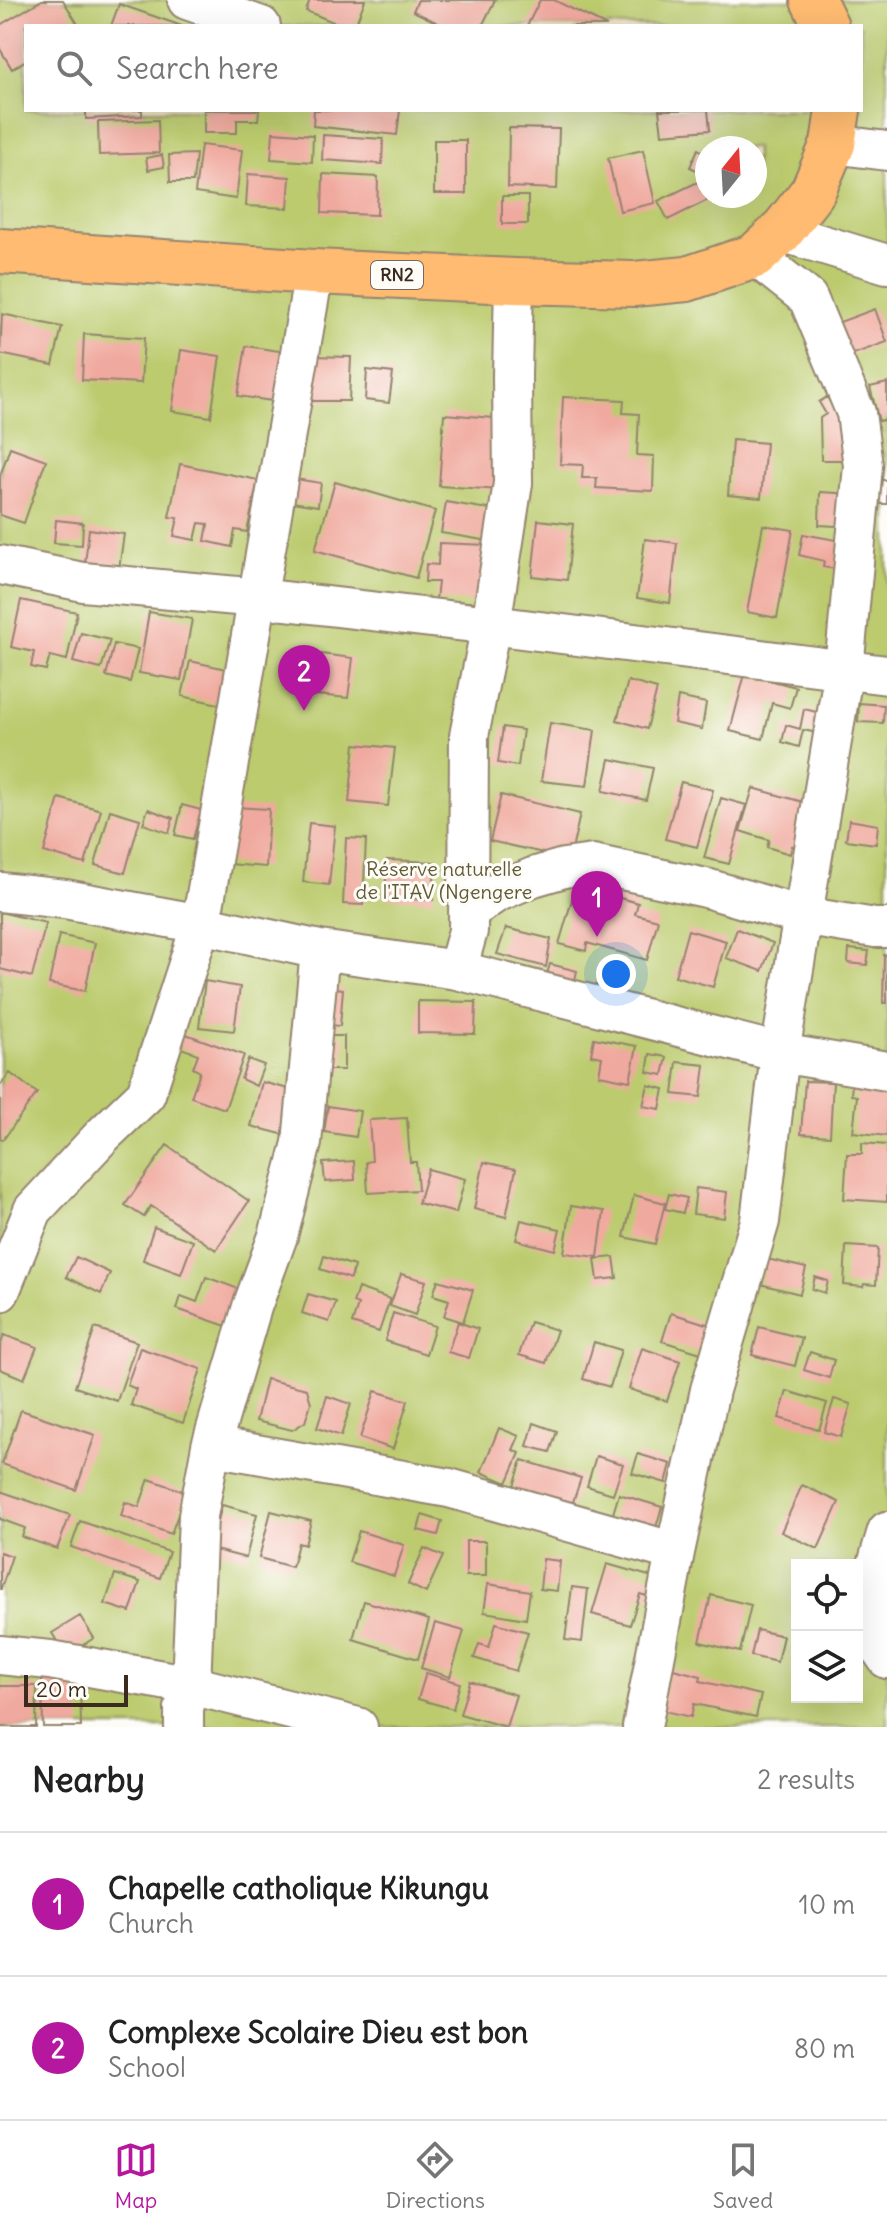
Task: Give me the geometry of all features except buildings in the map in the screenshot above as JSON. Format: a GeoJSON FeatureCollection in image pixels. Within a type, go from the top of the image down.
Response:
{"type":"FeatureCollection","features":[{"type":"Feature","properties":{"kind":"highway"},"geometry":{"type":"LineString","coordinates":[[813,0],[825,24]]}},
{"type":"Feature","properties":{"kind":"highway"},"geometry":{"type":"LineString","coordinates":[[768,244],[813,191],[836,127]]}},
{"type":"Feature","properties":{"kind":"highway","name":"RN2"},"geometry":{"type":"LineString","coordinates":[[2,258],[634,284],[687,279],[768,244]]}},
{"type":"Feature","properties":{"kind":"street"},"geometry":{"type":"LineString","coordinates":[[187,0],[255,24]]}},
{"type":"Feature","properties":{"kind":"street"},"geometry":{"type":"LineString","coordinates":[[836,127],[887,151]]}},
{"type":"Feature","properties":{"kind":"street"},"geometry":{"type":"LineString","coordinates":[[768,244],[887,264]]}},
{"type":"Feature","properties":{"kind":"street"},"geometry":{"type":"LineString","coordinates":[[642,1727],[710,1390],[760,1221],[780,1053],[844,669],[863,466],[856,413],[808,298],[768,244]]}},
{"type":"Feature","properties":{"kind":"street"},"geometry":{"type":"LineString","coordinates":[[0,1292],[33,1210],[146,1094],[201,924],[314,272]]}},
{"type":"Feature","properties":{"kind":"street"},"geometry":{"type":"LineString","coordinates":[[457,970],[468,931],[469,736],[491,625],[513,483],[514,281]]}},
{"type":"Feature","properties":{"kind":"street"},"geometry":{"type":"LineString","coordinates":[[0,565],[83,582],[259,598],[887,675]]}},
{"type":"Feature","properties":{"kind":"street"},"geometry":{"type":"LineString","coordinates":[[469,911],[496,893],[533,877],[593,864],[706,888],[802,916],[887,928]]}},
{"type":"Feature","properties":{"kind":"street"},"geometry":{"type":"LineString","coordinates":[[0,892],[65,899],[320,950],[457,970],[780,1053],[887,1071]]}},
{"type":"Feature","properties":{"kind":"street"},"geometry":{"type":"LineString","coordinates":[[184,1727],[184,1708],[191,1685],[198,1516],[211,1446],[252,1307],[278,1236],[302,1143],[320,950]]}},
{"type":"Feature","properties":{"kind":"street"},"geometry":{"type":"LineString","coordinates":[[211,1446],[449,1488],[675,1552]]}},
{"type":"Feature","properties":{"kind":"street"},"geometry":{"type":"LineString","coordinates":[[887,1531],[871,1585],[868,1631],[887,1659]]}},
{"type":"Feature","properties":{"kind":"street"},"geometry":{"type":"LineString","coordinates":[[0,1655],[50,1660],[191,1685],[358,1727]]}},
{"type":"Feature","properties":{"kind":"green space","name":"Réserve naturelle de l'ITAV (Ngengere"},"geometry":{"type":"Polygon","coordinates":[[[0,0],[887,0],[887,1727],[0,1727],[0,0]]]}},
{"type":"Feature","properties":{"kind":"place","name":"Complexe Scolaire Dieu est bon"},"geometry":{"type":"Point","coordinates":[304,711]}},
{"type":"Feature","properties":{"kind":"place","name":"Chapelle catholique Kikungu"},"geometry":{"type":"Point","coordinates":[597,937]}}]}
